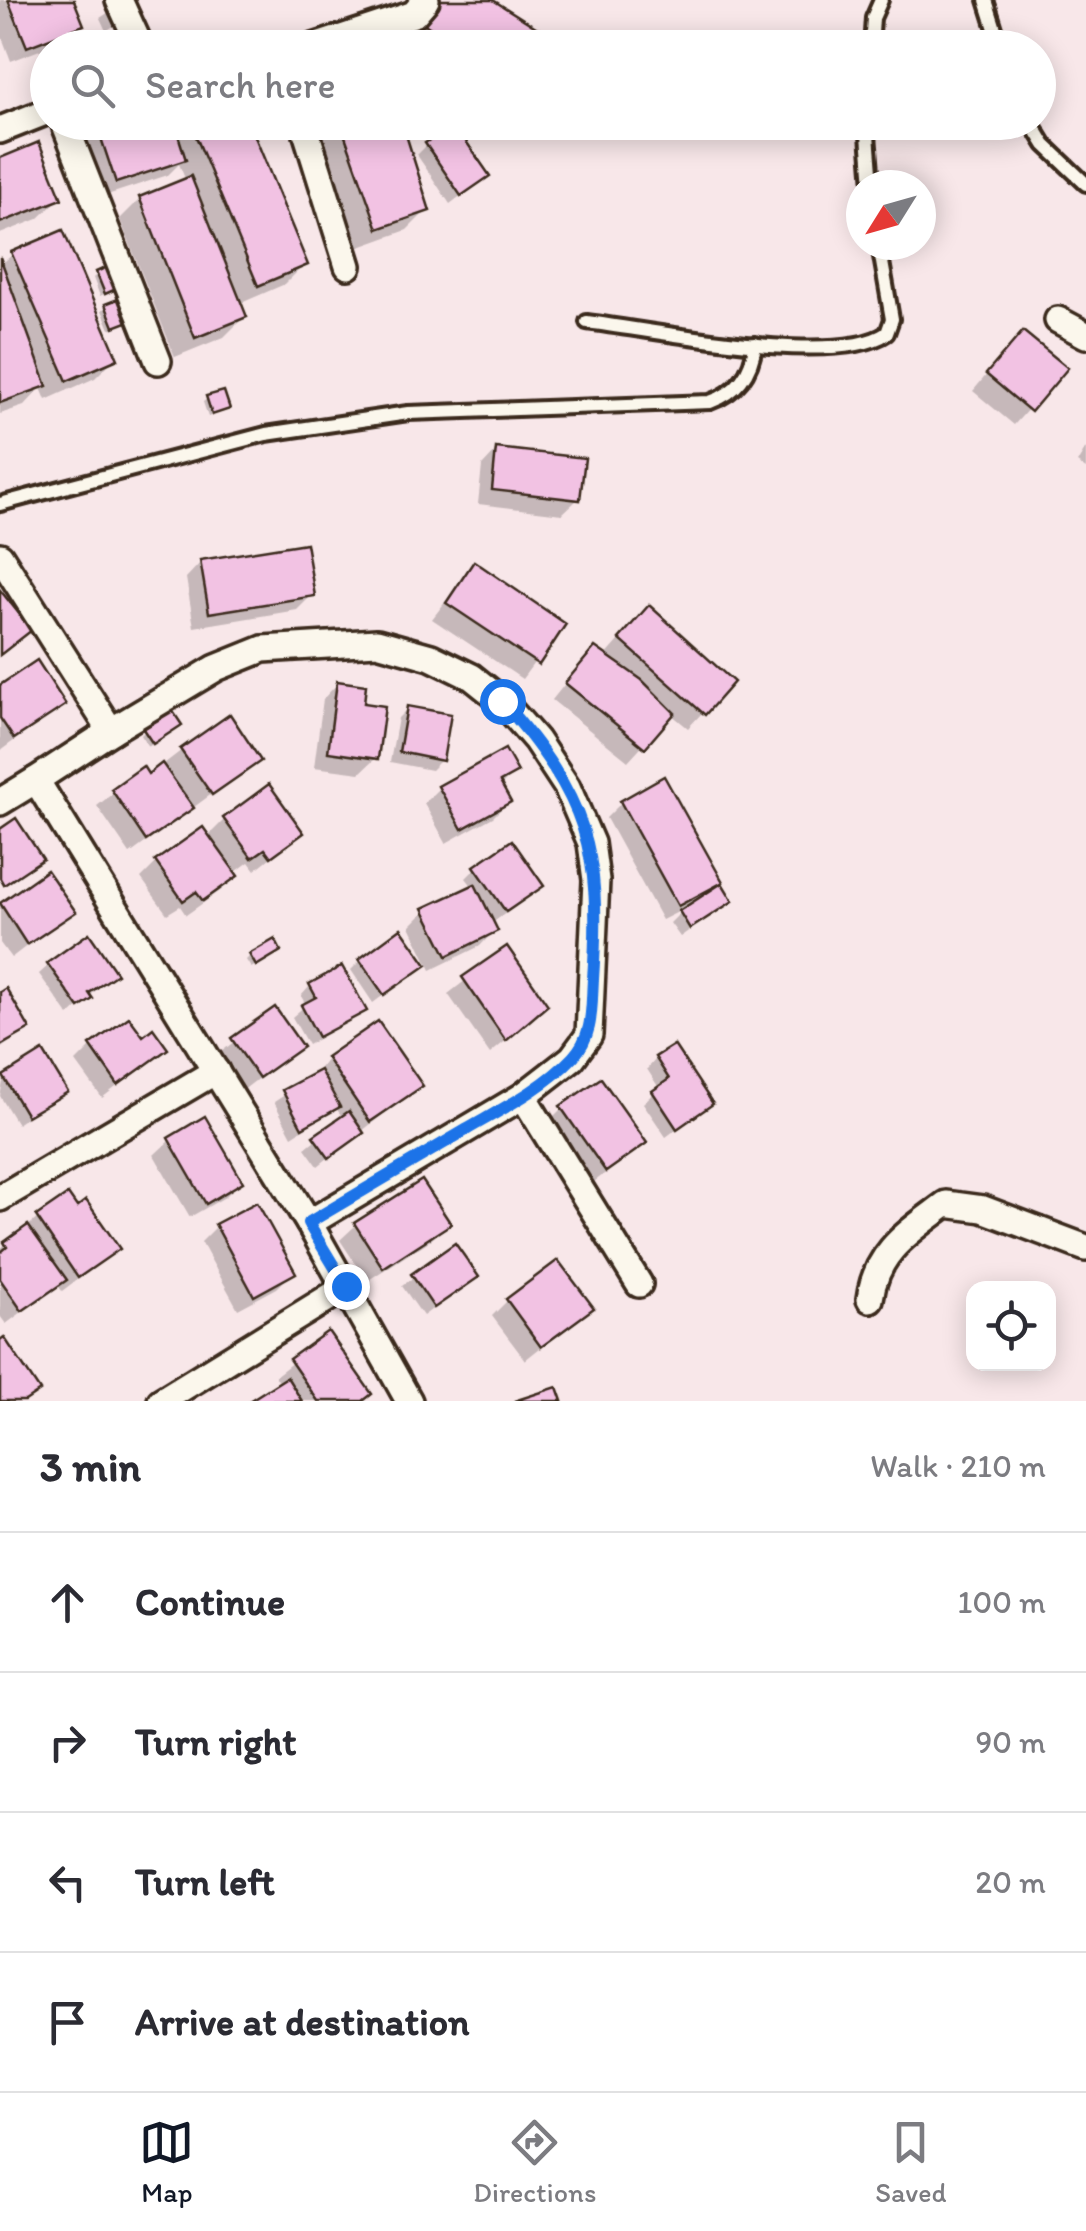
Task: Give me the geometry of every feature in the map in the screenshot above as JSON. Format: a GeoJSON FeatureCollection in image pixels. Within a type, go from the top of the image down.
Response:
{"type":"FeatureCollection","features":[{"type":"Feature","properties":{"kind":"street"},"geometry":{"type":"LineString","coordinates":[[120,0],[132,30]]}},
{"type":"Feature","properties":{"kind":"street"},"geometry":{"type":"LineString","coordinates":[[366,30],[414,14],[426,0]]}},
{"type":"Feature","properties":{"kind":"street"},"geometry":{"type":"LineString","coordinates":[[0,130],[30,119]]}},
{"type":"Feature","properties":{"kind":"street"},"geometry":{"type":"LineString","coordinates":[[71,140],[158,361]]}},
{"type":"Feature","properties":{"kind":"street"},"geometry":{"type":"LineString","coordinates":[[309,140],[348,266]]}},
{"type":"Feature","properties":{"kind":"street"},"geometry":{"type":"LineString","coordinates":[[1058,320],[1086,335]]}},
{"type":"Feature","properties":{"kind":"street"},"geometry":{"type":"LineString","coordinates":[[0,556],[111,731]]}},
{"type":"Feature","properties":{"kind":"street"},"geometry":{"type":"LineString","coordinates":[[0,802],[216,668],[263,649],[377,642],[431,656],[472,677],[502,701],[536,740],[567,788],[591,843],[596,880],[589,1034],[572,1058],[524,1096],[308,1223]]}},
{"type":"Feature","properties":{"kind":"street"},"geometry":{"type":"LineString","coordinates":[[36,780],[346,1286],[410,1401]]}},
{"type":"Feature","properties":{"kind":"street"},"geometry":{"type":"LineString","coordinates":[[0,1198],[216,1071]]}},
{"type":"Feature","properties":{"kind":"street"},"geometry":{"type":"LineString","coordinates":[[524,1096],[639,1284]]}},
{"type":"Feature","properties":{"kind":"street"},"geometry":{"type":"LineString","coordinates":[[870,1299],[874,1270],[904,1236],[946,1204],[982,1209],[1086,1248]]}},
{"type":"Feature","properties":{"kind":"street"},"geometry":{"type":"LineString","coordinates":[[161,1401],[346,1286]]}},
{"type":"Feature","properties":{"kind":"lane"},"geometry":{"type":"LineString","coordinates":[[872,30],[881,0]]}},
{"type":"Feature","properties":{"kind":"lane"},"geometry":{"type":"LineString","coordinates":[[986,0],[996,30]]}},
{"type":"Feature","properties":{"kind":"lane"},"geometry":{"type":"LineString","coordinates":[[868,140],[871,170]]}},
{"type":"Feature","properties":{"kind":"lane"},"geometry":{"type":"LineString","coordinates":[[1043,140],[1086,184]]}},
{"type":"Feature","properties":{"kind":"lane"},"geometry":{"type":"LineString","coordinates":[[586,322],[755,344],[856,347],[887,332],[892,320],[882,260]]}},
{"type":"Feature","properties":{"kind":"lane"},"geometry":{"type":"LineString","coordinates":[[0,504],[266,434],[408,413],[710,402],[738,384],[750,366],[755,344]]}},
{"type":"Feature","properties":{"kind":"building"},"geometry":{"type":"Polygon","coordinates":[[[8,0],[74,0],[84,25],[71,30],[30,30],[27,47],[8,0]]]}},
{"type":"Feature","properties":{"kind":"building"},"geometry":{"type":"Polygon","coordinates":[[[438,0],[493,0],[540,30],[434,30],[423,23],[438,0]]]}},
{"type":"Feature","properties":{"kind":"building"},"geometry":{"type":"Polygon","coordinates":[[[102,140],[180,140],[186,160],[116,183],[102,140]]]}},
{"type":"Feature","properties":{"kind":"building"},"geometry":{"type":"Polygon","coordinates":[[[197,140],[256,140],[308,265],[258,286],[197,140]]]}},
{"type":"Feature","properties":{"kind":"building"},"geometry":{"type":"Polygon","coordinates":[[[346,140],[408,140],[430,211],[378,229],[346,140]]]}},
{"type":"Feature","properties":{"kind":"building"},"geometry":{"type":"Polygon","coordinates":[[[465,140],[490,176],[461,196],[425,143],[465,140]]]}},
{"type":"Feature","properties":{"kind":"building"},"geometry":{"type":"Polygon","coordinates":[[[39,142],[62,199],[0,223],[0,158],[39,142]]]}},
{"type":"Feature","properties":{"kind":"building"},"geometry":{"type":"Polygon","coordinates":[[[191,176],[247,317],[195,338],[139,197],[191,176]]]}},
{"type":"Feature","properties":{"kind":"building"},"geometry":{"type":"Polygon","coordinates":[[[63,230],[118,359],[67,381],[11,252],[63,230]]]}},
{"type":"Feature","properties":{"kind":"building"},"geometry":{"type":"Polygon","coordinates":[[[0,257],[47,386],[0,403],[0,257]]]}},
{"type":"Feature","properties":{"kind":"building"},"geometry":{"type":"Polygon","coordinates":[[[114,264],[123,286],[105,294],[96,272],[114,264]]]}},
{"type":"Feature","properties":{"kind":"building"},"geometry":{"type":"Polygon","coordinates":[[[123,297],[132,320],[114,327],[105,304],[123,297]]]}},
{"type":"Feature","properties":{"kind":"building"},"geometry":{"type":"Polygon","coordinates":[[[1023,331],[1068,368],[1031,412],[986,374],[1023,331]]]}},
{"type":"Feature","properties":{"kind":"building"},"geometry":{"type":"Polygon","coordinates":[[[224,391],[230,409],[212,415],[206,396],[224,391]]]}},
{"type":"Feature","properties":{"kind":"building"},"geometry":{"type":"Polygon","coordinates":[[[496,448],[585,458],[580,500],[492,490],[496,448]]]}},
{"type":"Feature","properties":{"kind":"building"},"geometry":{"type":"Polygon","coordinates":[[[306,543],[315,596],[209,613],[200,560],[306,543]]]}},
{"type":"Feature","properties":{"kind":"building"},"geometry":{"type":"Polygon","coordinates":[[[474,561],[566,624],[539,665],[446,603],[474,561]]]}},
{"type":"Feature","properties":{"kind":"building"},"geometry":{"type":"Polygon","coordinates":[[[0,590],[32,630],[0,655],[0,590]]]}},
{"type":"Feature","properties":{"kind":"building"},"geometry":{"type":"Polygon","coordinates":[[[649,605],[734,682],[705,715],[619,639],[649,605]]]}},
{"type":"Feature","properties":{"kind":"building"},"geometry":{"type":"Polygon","coordinates":[[[595,647],[642,680],[675,713],[645,748],[565,683],[595,647]]]}},
{"type":"Feature","properties":{"kind":"building"},"geometry":{"type":"Polygon","coordinates":[[[37,660],[66,705],[14,739],[0,718],[0,685],[37,660]]]}},
{"type":"Feature","properties":{"kind":"building"},"geometry":{"type":"Polygon","coordinates":[[[337,681],[366,685],[364,703],[385,706],[378,759],[328,752],[337,681]]]}},
{"type":"Feature","properties":{"kind":"building"},"geometry":{"type":"Polygon","coordinates":[[[407,706],[451,714],[443,761],[399,752],[407,706]]]}},
{"type":"Feature","properties":{"kind":"building"},"geometry":{"type":"Polygon","coordinates":[[[172,710],[182,725],[153,744],[143,729],[172,710]]]}},
{"type":"Feature","properties":{"kind":"building"},"geometry":{"type":"Polygon","coordinates":[[[230,714],[261,761],[212,795],[180,749],[230,714]]]}},
{"type":"Feature","properties":{"kind":"building"},"geometry":{"type":"Polygon","coordinates":[[[505,749],[518,772],[500,782],[511,802],[462,829],[438,786],[505,749]]]}},
{"type":"Feature","properties":{"kind":"building"},"geometry":{"type":"Polygon","coordinates":[[[162,763],[194,808],[146,841],[111,789],[143,766],[148,774],[162,763]]]}},
{"type":"Feature","properties":{"kind":"building"},"geometry":{"type":"Polygon","coordinates":[[[664,776],[723,882],[678,906],[620,801],[664,776]]]}},
{"type":"Feature","properties":{"kind":"building"},"geometry":{"type":"Polygon","coordinates":[[[269,784],[304,833],[271,857],[265,849],[252,858],[223,818],[269,784]]]}},
{"type":"Feature","properties":{"kind":"building"},"geometry":{"type":"Polygon","coordinates":[[[16,818],[43,859],[4,885],[0,878],[0,829],[16,818]]]}},
{"type":"Feature","properties":{"kind":"building"},"geometry":{"type":"Polygon","coordinates":[[[203,827],[238,876],[203,901],[196,892],[183,901],[155,861],[203,827]]]}},
{"type":"Feature","properties":{"kind":"building"},"geometry":{"type":"Polygon","coordinates":[[[512,840],[544,886],[506,912],[474,866],[512,840]]]}},
{"type":"Feature","properties":{"kind":"building"},"geometry":{"type":"Polygon","coordinates":[[[47,870],[76,912],[27,945],[0,903],[47,870]]]}},
{"type":"Feature","properties":{"kind":"building"},"geometry":{"type":"Polygon","coordinates":[[[722,883],[733,901],[690,929],[679,911],[722,883]]]}},
{"type":"Feature","properties":{"kind":"building"},"geometry":{"type":"Polygon","coordinates":[[[475,884],[498,931],[447,956],[423,908],[475,884]]]}},
{"type":"Feature","properties":{"kind":"building"},"geometry":{"type":"Polygon","coordinates":[[[401,928],[427,965],[384,995],[359,959],[401,928]]]}},
{"type":"Feature","properties":{"kind":"building"},"geometry":{"type":"Polygon","coordinates":[[[89,933],[117,974],[89,993],[93,999],[79,1008],[47,963],[89,933]]]}},
{"type":"Feature","properties":{"kind":"building"},"geometry":{"type":"Polygon","coordinates":[[[275,939],[281,951],[256,966],[249,954],[275,939]]]}},
{"type":"Feature","properties":{"kind":"building"},"geometry":{"type":"Polygon","coordinates":[[[507,946],[548,1005],[506,1041],[462,977],[507,946]]]}},
{"type":"Feature","properties":{"kind":"building"},"geometry":{"type":"Polygon","coordinates":[[[342,966],[367,1011],[318,1037],[301,1005],[316,997],[309,984],[342,966]]]}},
{"type":"Feature","properties":{"kind":"building"},"geometry":{"type":"Polygon","coordinates":[[[6,988],[30,1029],[0,1046],[0,992],[6,988]]]}},
{"type":"Feature","properties":{"kind":"building"},"geometry":{"type":"Polygon","coordinates":[[[275,1007],[303,1047],[259,1078],[231,1038],[275,1007]]]}},
{"type":"Feature","properties":{"kind":"building"},"geometry":{"type":"Polygon","coordinates":[[[129,1017],[143,1036],[153,1028],[168,1049],[118,1085],[90,1045],[129,1017]]]}},
{"type":"Feature","properties":{"kind":"building"},"geometry":{"type":"Polygon","coordinates":[[[378,1021],[423,1086],[370,1122],[326,1057],[378,1021]]]}},
{"type":"Feature","properties":{"kind":"building"},"geometry":{"type":"Polygon","coordinates":[[[674,1045],[713,1104],[677,1129],[652,1091],[669,1079],[655,1057],[674,1045]]]}},
{"type":"Feature","properties":{"kind":"building"},"geometry":{"type":"Polygon","coordinates":[[[43,1051],[68,1092],[27,1116],[3,1076],[43,1051]]]}},
{"type":"Feature","properties":{"kind":"building"},"geometry":{"type":"Polygon","coordinates":[[[320,1070],[340,1107],[302,1128],[282,1090],[320,1070]]]}},
{"type":"Feature","properties":{"kind":"building"},"geometry":{"type":"Polygon","coordinates":[[[601,1078],[647,1143],[606,1172],[560,1106],[601,1078]]]}},
{"type":"Feature","properties":{"kind":"building"},"geometry":{"type":"Polygon","coordinates":[[[349,1111],[364,1133],[329,1158],[313,1136],[349,1111]]]}},
{"type":"Feature","properties":{"kind":"building"},"geometry":{"type":"Polygon","coordinates":[[[205,1116],[243,1182],[206,1204],[168,1138],[205,1116]]]}},
{"type":"Feature","properties":{"kind":"building"},"geometry":{"type":"Polygon","coordinates":[[[422,1180],[451,1224],[383,1268],[354,1223],[422,1180]]]}},
{"type":"Feature","properties":{"kind":"building"},"geometry":{"type":"Polygon","coordinates":[[[68,1194],[77,1207],[86,1200],[120,1249],[78,1278],[36,1216],[68,1194]]]}},
{"type":"Feature","properties":{"kind":"building"},"geometry":{"type":"Polygon","coordinates":[[[257,1202],[296,1273],[254,1296],[215,1224],[257,1202]]]}},
{"type":"Feature","properties":{"kind":"building"},"geometry":{"type":"Polygon","coordinates":[[[28,1225],[67,1280],[22,1311],[0,1279],[0,1253],[7,1247],[4,1242],[28,1225]]]}},
{"type":"Feature","properties":{"kind":"building"},"geometry":{"type":"Polygon","coordinates":[[[455,1243],[479,1277],[434,1308],[411,1274],[455,1243]]]}},
{"type":"Feature","properties":{"kind":"building"},"geometry":{"type":"Polygon","coordinates":[[[558,1260],[594,1308],[541,1347],[506,1299],[558,1260]]]}},
{"type":"Feature","properties":{"kind":"building"},"geometry":{"type":"Polygon","coordinates":[[[328,1331],[372,1394],[363,1401],[318,1401],[289,1359],[328,1331]]]}},
{"type":"Feature","properties":{"kind":"building"},"geometry":{"type":"Polygon","coordinates":[[[4,1337],[40,1391],[25,1401],[0,1401],[0,1340],[4,1337]]]}},
{"type":"Feature","properties":{"kind":"building"},"geometry":{"type":"Polygon","coordinates":[[[287,1377],[302,1401],[249,1401],[287,1377]]]}},
{"type":"Feature","properties":{"kind":"building"},"geometry":{"type":"Polygon","coordinates":[[[557,1387],[562,1401],[514,1401],[557,1387]]]}},
{"type":"Feature","properties":{"kind":"route"},"geometry":{"type":"LineString","coordinates":[[346,1286],[308,1223],[524,1096],[572,1058],[589,1034],[596,880],[591,843],[567,788],[536,740],[502,701]]}}]}
